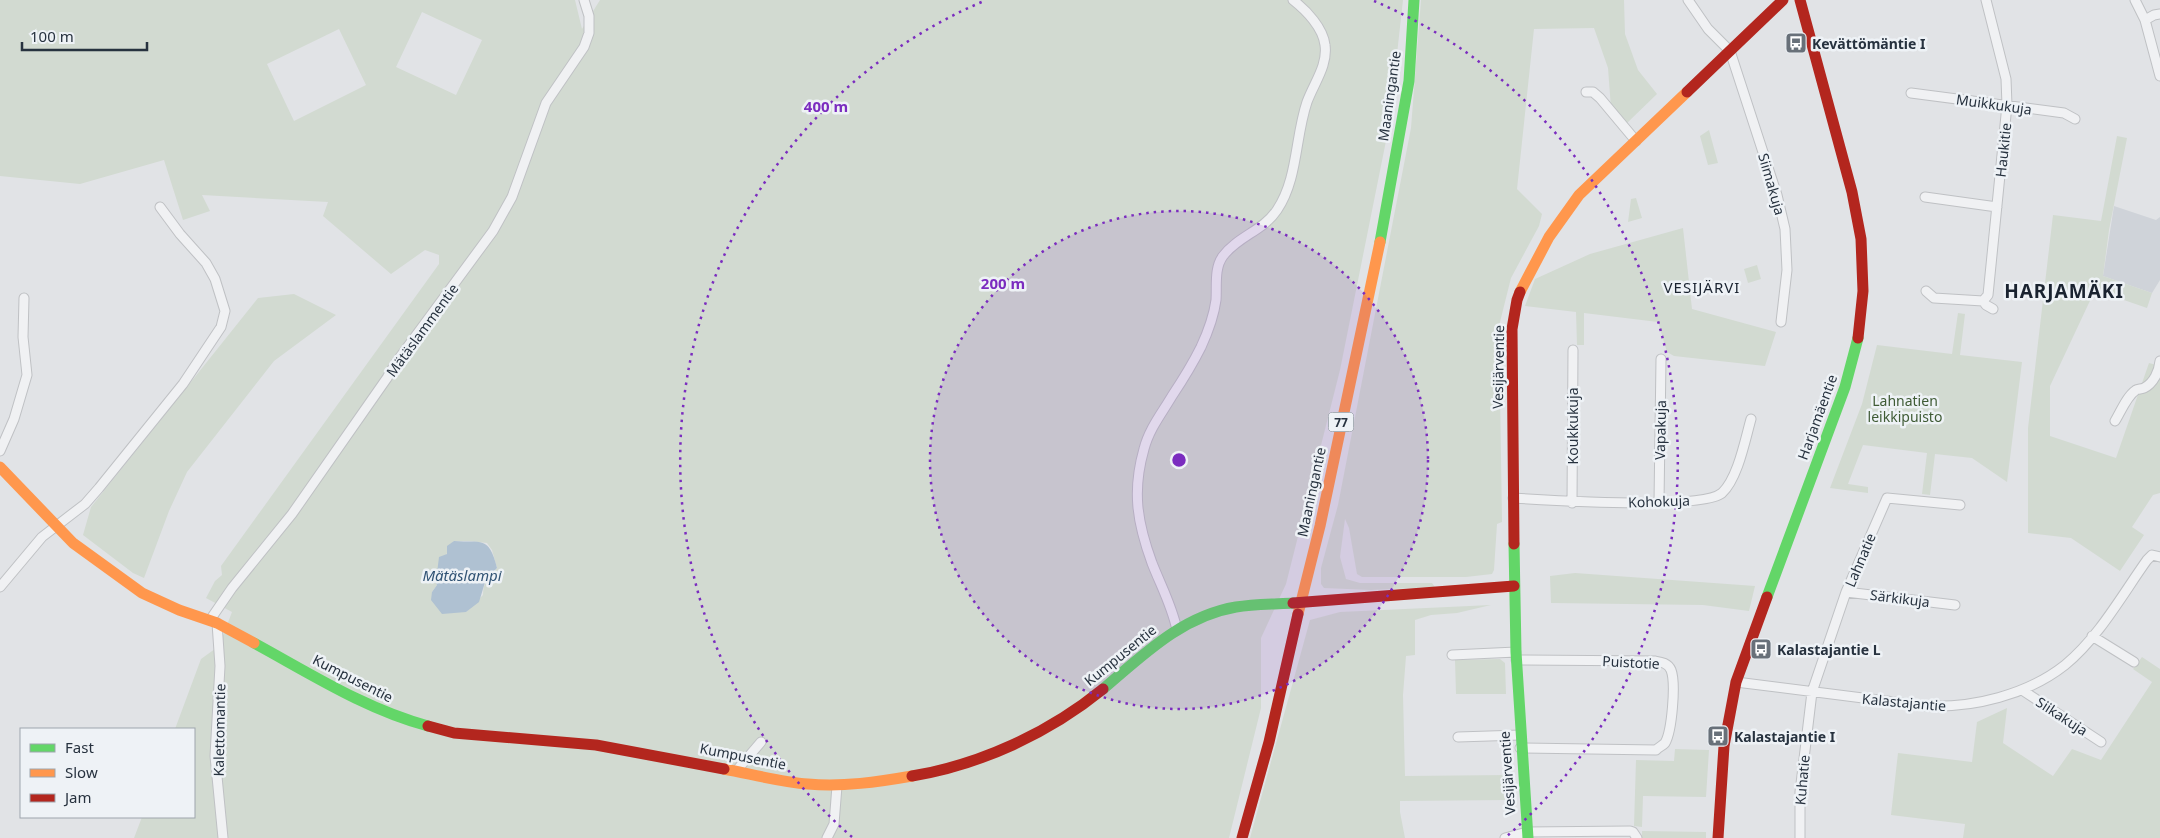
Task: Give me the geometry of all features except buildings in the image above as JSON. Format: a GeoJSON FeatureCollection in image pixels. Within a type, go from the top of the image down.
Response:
{"type":"FeatureCollection","features":[{"type":"Feature","properties":{"kind":"street","name":"Mätäslammentie"},"geometry":{"type":"LineString","coordinates":[[213,621],[232,588],[292,514],[395,364],[493,231],[512,197],[546,103],[584,46],[589,33],[589,16],[584,0]]}},
{"type":"Feature","properties":{"kind":"street"},"geometry":{"type":"LineString","coordinates":[[1178,630],[1174,612],[1153,564],[1138,516],[1137,496],[1144,448],[1159,414],[1172,396],[1200,347],[1216,302],[1216,278],[1222,257],[1235,244],[1259,229],[1276,212],[1285,197],[1306,104],[1326,60],[1322,33],[1303,8],[1294,0]]}},
{"type":"Feature","properties":{"kind":"street","name":"Maaningantie"},"geometry":{"type":"LineString","coordinates":[[1242,838],[1269,742],[1320,526],[1388,202],[1409,81],[1414,0]]}},
{"type":"Feature","properties":{"kind":"street"},"geometry":{"type":"LineString","coordinates":[[1688,0],[1708,29],[1730,51]]}},
{"type":"Feature","properties":{"kind":"street","name":"Vesijärventie"},"geometry":{"type":"LineString","coordinates":[[1527,835],[1520,748],[1514,586],[1511,378],[1512,329],[1517,300],[1525,280],[1550,237],[1579,196],[1782,0]]}},
{"type":"Feature","properties":{"kind":"street","name":"Harjamäentie"},"geometry":{"type":"LineString","coordinates":[[1718,838],[1724,746],[1736,682],[1846,387],[1858,338],[1863,291],[1861,239],[1852,192],[1800,0]]}},
{"type":"Feature","properties":{"kind":"street","name":"Haukitie"},"geometry":{"type":"LineString","coordinates":[[1983,301],[1988,295],[2007,105],[2006,79],[1986,0]]}},
{"type":"Feature","properties":{"kind":"street"},"geometry":{"type":"LineString","coordinates":[[2135,0],[2145,20],[2160,76]]}},
{"type":"Feature","properties":{"kind":"street"},"geometry":{"type":"LineString","coordinates":[[2145,20],[2154,14],[2160,14]]}},
{"type":"Feature","properties":{"kind":"street","name":"Siimakuja"},"geometry":{"type":"LineString","coordinates":[[1730,51],[1777,195],[1785,229],[1787,270],[1781,322]]}},
{"type":"Feature","properties":{"kind":"street"},"geometry":{"type":"LineString","coordinates":[[1586,92],[1593,92],[1600,98],[1636,141]]}},
{"type":"Feature","properties":{"kind":"street","name":"Muikkukuja"},"geometry":{"type":"LineString","coordinates":[[1910,93],[2064,113],[2076,119]]}},
{"type":"Feature","properties":{"kind":"street"},"geometry":{"type":"LineString","coordinates":[[1926,197],[1997,207]]}},
{"type":"Feature","properties":{"kind":"street"},"geometry":{"type":"LineString","coordinates":[[0,587],[42,537],[85,504],[99,488],[183,384],[221,327],[225,311],[215,278],[206,263],[180,234],[160,206]]}},
{"type":"Feature","properties":{"kind":"street"},"geometry":{"type":"LineString","coordinates":[[1926,291],[1934,298],[1983,301],[1993,309]]}},
{"type":"Feature","properties":{"kind":"street"},"geometry":{"type":"LineString","coordinates":[[0,451],[14,419],[27,374],[23,337],[24,298]]}},
{"type":"Feature","properties":{"kind":"street","name":"Koukkukuja"},"geometry":{"type":"LineString","coordinates":[[1572,502],[1573,350]]}},
{"type":"Feature","properties":{"kind":"street","name":"Vapakuja"},"geometry":{"type":"LineString","coordinates":[[1659,502],[1661,358]]}},
{"type":"Feature","properties":{"kind":"street"},"geometry":{"type":"LineString","coordinates":[[2115,421],[2127,400],[2136,390],[2145,388],[2154,379],[2159,369],[2160,361]]}},
{"type":"Feature","properties":{"kind":"street","name":"Kohokuja"},"geometry":{"type":"LineString","coordinates":[[1513,498],[1572,502],[1659,502],[1709,499],[1722,493],[1728,487],[1740,459],[1750,419]]}},
{"type":"Feature","properties":{"kind":"street","name":"Kumpusentie"},"geometry":{"type":"LineString","coordinates":[[0,467],[73,543],[142,593],[179,610],[213,621],[359,701],[403,719],[454,733],[596,745],[807,784],[837,786],[895,780],[977,758],[1013,744],[1068,715],[1152,646],[1195,618],[1235,607],[1514,586]]}},
{"type":"Feature","properties":{"kind":"street","name":"Lahnatie"},"geometry":{"type":"LineString","coordinates":[[1812,692],[1846,592],[1887,498],[1960,505]]}},
{"type":"Feature","properties":{"kind":"street","name":"Kalastajantie"},"geometry":{"type":"LineString","coordinates":[[1736,682],[1946,707],[1976,704],[2022,690],[2064,665],[2092,636],[2152,554],[2160,556]]}},
{"type":"Feature","properties":{"kind":"street","name":"Särkikuja"},"geometry":{"type":"LineString","coordinates":[[1846,592],[1955,605]]}},
{"type":"Feature","properties":{"kind":"street","name":"Kalettomantie"},"geometry":{"type":"LineString","coordinates":[[213,621],[220,666],[215,756],[223,838]]}},
{"type":"Feature","properties":{"kind":"street"},"geometry":{"type":"LineString","coordinates":[[2092,636],[2134,662]]}},
{"type":"Feature","properties":{"kind":"street"},"geometry":{"type":"LineString","coordinates":[[1452,655],[1516,656]]}},
{"type":"Feature","properties":{"kind":"street","name":"Puistotie"},"geometry":{"type":"LineString","coordinates":[[1516,656],[1655,661],[1666,664],[1671,668],[1673,680],[1670,729],[1663,746],[1656,750],[1520,748]]}},
{"type":"Feature","properties":{"kind":"street","name":"Siikakuja"},"geometry":{"type":"LineString","coordinates":[[2022,690],[2101,742]]}},
{"type":"Feature","properties":{"kind":"street","name":"Kuhatie"},"geometry":{"type":"LineString","coordinates":[[1800,838],[1800,792],[1812,692]]}},
{"type":"Feature","properties":{"kind":"street"},"geometry":{"type":"LineString","coordinates":[[1458,737],[1520,735]]}},
{"type":"Feature","properties":{"kind":"street"},"geometry":{"type":"LineString","coordinates":[[737,770],[761,742]]}},
{"type":"Feature","properties":{"kind":"street"},"geometry":{"type":"LineString","coordinates":[[827,838],[834,824],[837,786]]}},
{"type":"Feature","properties":{"kind":"street"},"geometry":{"type":"LineString","coordinates":[[1505,838],[1527,835],[1630,832],[1633,832],[1637,838]]}},
{"type":"Feature","properties":{"kind":"shaded area"},"geometry":{"type":"Polygon","coordinates":[[[2114,206],[2156,220],[2160,217],[2160,280],[2152,293],[2103,276],[2114,206]]]}},
{"type":"Feature","properties":{"kind":"green space"},"geometry":{"type":"Polygon","coordinates":[[[0,0],[575,0],[582,29],[600,0],[1403,0],[1389,126],[1340,370],[1286,584],[1261,638],[1261,708],[1229,838],[134,838],[142,818],[195,818],[195,728],[175,728],[201,659],[219,646],[232,612],[206,598],[215,581],[222,575],[221,566],[439,264],[439,255],[425,250],[391,274],[323,216],[328,202],[202,195],[210,211],[183,220],[164,160],[80,184],[0,176],[0,0]],[[422,12],[396,67],[456,95],[482,40],[422,12]],[[339,29],[267,64],[294,121],[366,85],[339,29]],[[454,541],[433,578],[437,585],[432,592],[458,612],[466,612],[483,595],[485,583],[497,568],[492,550],[487,543],[454,541]]]}},
{"type":"Feature","properties":{"kind":"green space"},"geometry":{"type":"Polygon","coordinates":[[[1421,0],[1624,0],[1625,34],[1638,70],[1657,94],[1627,123],[1611,108],[1608,68],[1594,28],[1534,29],[1517,189],[1542,214],[1539,226],[1511,278],[1499,326],[1502,522],[1497,524],[1494,570],[1492,574],[1466,577],[1362,577],[1357,574],[1349,528],[1345,519],[1340,557],[1346,579],[1360,583],[1432,583],[1435,587],[1371,590],[1324,588],[1321,584],[1321,568],[1338,505],[1411,128],[1421,0]]]}},
{"type":"Feature","properties":{"kind":"green space"},"geometry":{"type":"Polygon","coordinates":[[[1709,130],[1718,163],[1708,165],[1700,136],[1709,130]]]}},
{"type":"Feature","properties":{"kind":"green space"},"geometry":{"type":"Polygon","coordinates":[[[2117,136],[2127,138],[2109,230],[2103,276],[2152,293],[2147,308],[2095,290],[2050,386],[2050,436],[2116,458],[2149,363],[2160,366],[2160,493],[2153,495],[2132,527],[2144,535],[2120,571],[2071,538],[2028,533],[2028,428],[2053,215],[2101,221],[2117,136]]]}},
{"type":"Feature","properties":{"kind":"green space"},"geometry":{"type":"Polygon","coordinates":[[[1636,198],[1642,218],[1628,222],[1631,199],[1636,198]]]}},
{"type":"Feature","properties":{"kind":"green space"},"geometry":{"type":"Polygon","coordinates":[[[1683,228],[1692,309],[1776,332],[1765,366],[1674,356],[1667,352],[1658,322],[1584,313],[1584,345],[1577,345],[1576,312],[1525,306],[1535,279],[1590,254],[1683,228]]]}},
{"type":"Feature","properties":{"kind":"green space"},"geometry":{"type":"Polygon","coordinates":[[[1757,265],[1761,279],[1748,283],[1744,269],[1757,265]]]}},
{"type":"Feature","properties":{"kind":"green space"},"geometry":{"type":"Polygon","coordinates":[[[294,294],[336,315],[274,361],[187,472],[169,511],[144,578],[133,573],[83,535],[91,507],[258,298],[294,294]]]}},
{"type":"Feature","properties":{"kind":"green space","name":"Lahnatien leikkipuisto"},"geometry":{"type":"Polygon","coordinates":[[[1958,313],[1965,314],[1960,355],[2022,362],[2007,482],[1972,458],[1935,454],[1930,495],[1922,494],[1927,453],[1863,445],[1848,484],[1868,487],[1868,493],[1830,488],[1862,404],[1877,345],[1952,354],[1958,313]]]}},
{"type":"Feature","properties":{"kind":"green space"},"geometry":{"type":"Polygon","coordinates":[[[1575,573],[1755,586],[1749,611],[1703,605],[1551,603],[1550,576],[1575,573]]]}},
{"type":"Feature","properties":{"kind":"green space"},"geometry":{"type":"Polygon","coordinates":[[[1491,605],[1457,613],[1431,615],[1415,620],[1415,655],[1406,656],[1403,695],[1405,776],[1508,775],[1508,800],[1400,801],[1405,838],[1250,838],[1310,620],[1340,612],[1491,605]]]}},
{"type":"Feature","properties":{"kind":"green space"},"geometry":{"type":"Polygon","coordinates":[[[2142,657],[2160,669],[2160,838],[1963,838],[1965,824],[1891,815],[1898,753],[1972,762],[1977,722],[2007,708],[2003,743],[2053,776],[2072,749],[2101,760],[2152,682],[2133,669],[2142,657]]]}},
{"type":"Feature","properties":{"kind":"green space"},"geometry":{"type":"Polygon","coordinates":[[[1500,659],[1505,663],[1506,694],[1456,694],[1455,660],[1500,659]]]}},
{"type":"Feature","properties":{"kind":"green space"},"geometry":{"type":"Polygon","coordinates":[[[1675,749],[1709,750],[1706,797],[1643,796],[1642,827],[1634,826],[1636,760],[1674,761],[1675,749]]]}},
{"type":"Feature","properties":{"kind":"green space"},"geometry":{"type":"Polygon","coordinates":[[[1642,831],[1706,832],[1706,838],[1642,838],[1642,831]]]}},
{"type":"Feature","properties":{"kind":"water","name":"Mätäslampi"},"geometry":{"type":"Polygon","coordinates":[[[454,541],[477,542],[487,545],[491,550],[497,568],[486,579],[479,602],[466,612],[442,614],[431,600],[432,592],[437,585],[433,578],[437,573],[439,557],[447,554],[447,546],[454,541]]]}},
{"type":"Feature","properties":{"kind":"traffic: fast"},"geometry":{"type":"LineString","coordinates":[[1380,242],[1409,81],[1414,0]]}},
{"type":"Feature","properties":{"kind":"traffic: fast"},"geometry":{"type":"LineString","coordinates":[[1767,597],[1845,387],[1858,338]]}},
{"type":"Feature","properties":{"kind":"traffic: fast"},"geometry":{"type":"LineString","coordinates":[[1514,544],[1516,652],[1528,838]]}},
{"type":"Feature","properties":{"kind":"traffic: fast"},"geometry":{"type":"LineString","coordinates":[[1103,689],[1148,650],[1198,619],[1236,607],[1293,603]]}},
{"type":"Feature","properties":{"kind":"traffic: fast"},"geometry":{"type":"LineString","coordinates":[[254,643],[360,700],[405,719],[428,726]]}},
{"type":"Feature","properties":{"kind":"traffic: slow"},"geometry":{"type":"LineString","coordinates":[[1520,292],[1549,237],[1579,195],[1687,92]]}},
{"type":"Feature","properties":{"kind":"traffic: slow"},"geometry":{"type":"LineString","coordinates":[[1298,614],[1320,526],[1380,242]]}},
{"type":"Feature","properties":{"kind":"traffic: slow"},"geometry":{"type":"LineString","coordinates":[[0,467],[73,543],[142,593],[179,610],[217,623],[254,643]]}},
{"type":"Feature","properties":{"kind":"traffic: slow"},"geometry":{"type":"LineString","coordinates":[[724,769],[787,782],[821,785],[860,783],[912,776]]}},
{"type":"Feature","properties":{"kind":"traffic: jam"},"geometry":{"type":"LineString","coordinates":[[1687,92],[1783,0]]}},
{"type":"Feature","properties":{"kind":"traffic: jam"},"geometry":{"type":"LineString","coordinates":[[1800,0],[1852,192],[1861,239],[1863,291],[1858,338]]}},
{"type":"Feature","properties":{"kind":"traffic: jam"},"geometry":{"type":"LineString","coordinates":[[1514,544],[1512,329],[1520,292]]}},
{"type":"Feature","properties":{"kind":"traffic: jam"},"geometry":{"type":"LineString","coordinates":[[1293,603],[1514,586]]}},
{"type":"Feature","properties":{"kind":"traffic: jam"},"geometry":{"type":"LineString","coordinates":[[1718,838],[1724,746],[1736,682],[1767,597]]}},
{"type":"Feature","properties":{"kind":"traffic: jam"},"geometry":{"type":"LineString","coordinates":[[1242,838],[1269,742],[1298,614]]}},
{"type":"Feature","properties":{"kind":"traffic: jam"},"geometry":{"type":"LineString","coordinates":[[912,776],[963,764],[1013,745],[1060,720],[1103,689]]}},
{"type":"Feature","properties":{"kind":"traffic: jam"},"geometry":{"type":"LineString","coordinates":[[428,726],[454,733],[596,745],[724,769]]}},
{"type":"Feature","properties":{"kind":"place","name":"Kevättömäntie I"},"geometry":{"type":"Point","coordinates":[1796,43]}},
{"type":"Feature","properties":{"kind":"place","name":"Kalastajantie L"},"geometry":{"type":"Point","coordinates":[1761,649]}},
{"type":"Feature","properties":{"kind":"place","name":"Kalastajantie I"},"geometry":{"type":"Point","coordinates":[1718,736]}},
{"type":"Feature","properties":{"kind":"district","name":"VESIJÄRVI"},"geometry":{"type":"Point","coordinates":[1702,287]}},
{"type":"Feature","properties":{"kind":"district","name":"HARJAMÄKI"},"geometry":{"type":"Point","coordinates":[2064,291]}}]}
